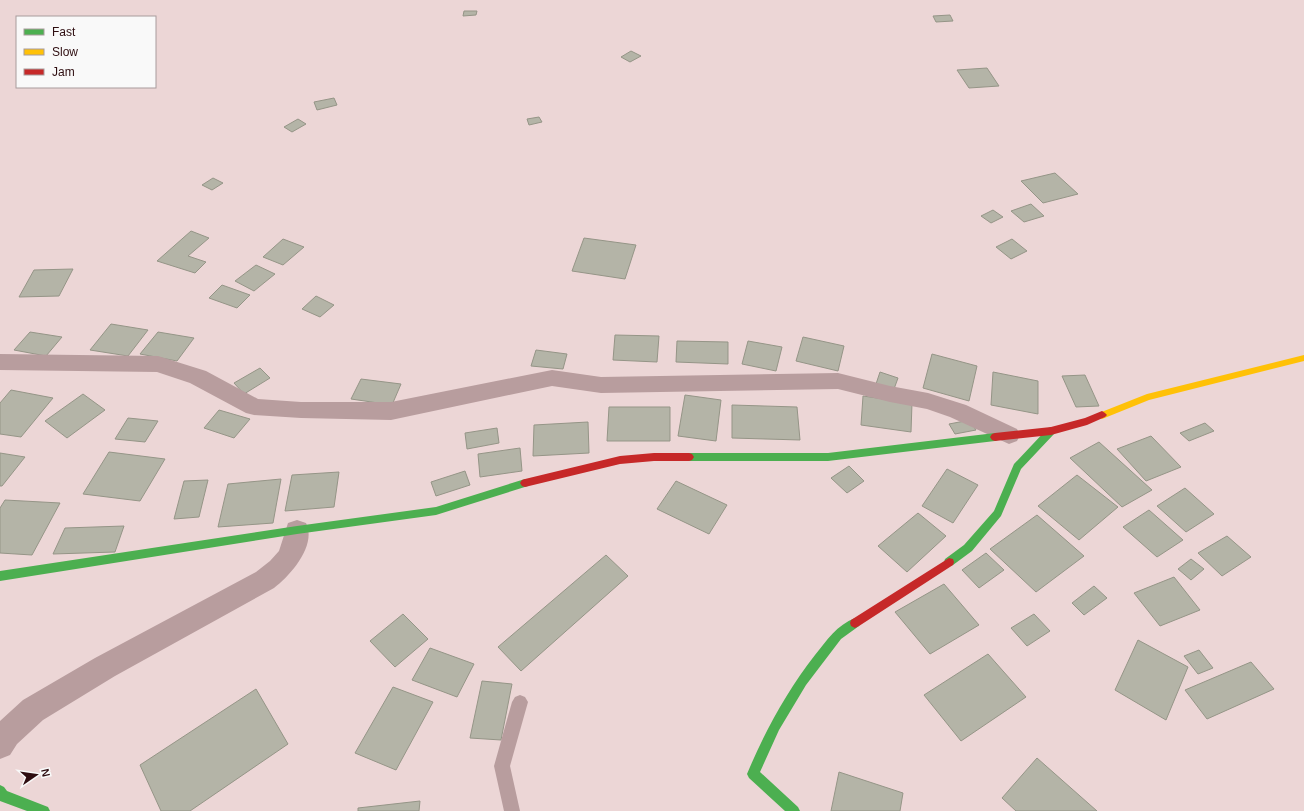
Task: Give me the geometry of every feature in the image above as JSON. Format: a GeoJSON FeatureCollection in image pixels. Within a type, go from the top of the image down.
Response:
{"type":"FeatureCollection","features":[{"type":"Feature","properties":{"kind":"street"},"geometry":{"type":"LineString","coordinates":[[0,576],[297,530],[436,511],[524,483],[620,460],[654,457],[828,457],[1051,431],[1087,421],[1147,397],[1304,358]]}},
{"type":"Feature","properties":{"kind":"street"},"geometry":{"type":"LineString","coordinates":[[0,362],[158,364],[198,377],[254,408],[301,410],[391,411],[552,378],[601,386],[838,381],[890,394],[928,401],[958,411],[1009,435]]}},
{"type":"Feature","properties":{"kind":"street"},"geometry":{"type":"LineString","coordinates":[[794,811],[753,774],[775,726],[802,681],[837,636],[879,606],[928,577],[968,548],[998,512],[1017,467],[1051,431]]}},
{"type":"Feature","properties":{"kind":"street"},"geometry":{"type":"LineString","coordinates":[[0,745],[7,734],[33,710],[105,667],[264,580],[279,570],[287,562],[297,530]]}},
{"type":"Feature","properties":{"kind":"street"},"geometry":{"type":"LineString","coordinates":[[0,791],[3,796],[44,811]]}},
{"type":"Feature","properties":{"kind":"lane"},"geometry":{"type":"LineString","coordinates":[[512,811],[502,766],[520,702]]}},
{"type":"Feature","properties":{"kind":"building"},"geometry":{"type":"Polygon","coordinates":[[[464,11],[477,11],[476,15],[463,16],[464,11]]]}},
{"type":"Feature","properties":{"kind":"building"},"geometry":{"type":"Polygon","coordinates":[[[950,15],[953,21],[936,22],[933,16],[950,15]]]}},
{"type":"Feature","properties":{"kind":"building"},"geometry":{"type":"Polygon","coordinates":[[[631,51],[641,56],[630,62],[621,57],[631,51]]]}},
{"type":"Feature","properties":{"kind":"building"},"geometry":{"type":"Polygon","coordinates":[[[987,68],[999,86],[969,88],[957,70],[987,68]]]}},
{"type":"Feature","properties":{"kind":"building"},"geometry":{"type":"Polygon","coordinates":[[[334,98],[337,105],[317,110],[314,102],[334,98]]]}},
{"type":"Feature","properties":{"kind":"building"},"geometry":{"type":"Polygon","coordinates":[[[539,117],[542,122],[529,125],[527,119],[539,117]]]}},
{"type":"Feature","properties":{"kind":"building"},"geometry":{"type":"Polygon","coordinates":[[[298,119],[306,124],[292,132],[284,127],[298,119]]]}},
{"type":"Feature","properties":{"kind":"building"},"geometry":{"type":"Polygon","coordinates":[[[1055,173],[1078,194],[1043,203],[1021,181],[1055,173]]]}},
{"type":"Feature","properties":{"kind":"building"},"geometry":{"type":"Polygon","coordinates":[[[213,178],[223,183],[212,190],[202,185],[213,178]]]}},
{"type":"Feature","properties":{"kind":"building"},"geometry":{"type":"Polygon","coordinates":[[[1031,204],[1044,216],[1024,222],[1011,211],[1031,204]]]}},
{"type":"Feature","properties":{"kind":"building"},"geometry":{"type":"Polygon","coordinates":[[[993,210],[1003,217],[991,223],[981,216],[993,210]]]}},
{"type":"Feature","properties":{"kind":"building"},"geometry":{"type":"Polygon","coordinates":[[[191,231],[209,238],[188,256],[206,262],[195,273],[157,261],[191,231]]]}},
{"type":"Feature","properties":{"kind":"building"},"geometry":{"type":"Polygon","coordinates":[[[584,238],[636,245],[625,279],[572,271],[584,238]]]}},
{"type":"Feature","properties":{"kind":"building"},"geometry":{"type":"Polygon","coordinates":[[[283,239],[304,247],[283,265],[263,257],[283,239]]]}},
{"type":"Feature","properties":{"kind":"building"},"geometry":{"type":"Polygon","coordinates":[[[1012,239],[1027,251],[1011,259],[996,247],[1012,239]]]}},
{"type":"Feature","properties":{"kind":"building"},"geometry":{"type":"Polygon","coordinates":[[[256,265],[275,274],[254,291],[235,281],[256,265]]]}},
{"type":"Feature","properties":{"kind":"building"},"geometry":{"type":"Polygon","coordinates":[[[73,269],[59,296],[19,297],[34,270],[73,269]]]}},
{"type":"Feature","properties":{"kind":"building"},"geometry":{"type":"Polygon","coordinates":[[[222,285],[250,295],[237,308],[209,298],[222,285]]]}},
{"type":"Feature","properties":{"kind":"building"},"geometry":{"type":"Polygon","coordinates":[[[316,296],[334,305],[320,317],[302,309],[316,296]]]}},
{"type":"Feature","properties":{"kind":"building"},"geometry":{"type":"Polygon","coordinates":[[[111,324],[148,330],[128,356],[90,350],[111,324]]]}},
{"type":"Feature","properties":{"kind":"building"},"geometry":{"type":"Polygon","coordinates":[[[30,332],[62,337],[46,356],[14,350],[30,332]]]}},
{"type":"Feature","properties":{"kind":"building"},"geometry":{"type":"Polygon","coordinates":[[[158,332],[194,338],[177,361],[140,354],[158,332]]]}},
{"type":"Feature","properties":{"kind":"building"},"geometry":{"type":"Polygon","coordinates":[[[615,335],[659,336],[657,362],[613,360],[615,335]]]}},
{"type":"Feature","properties":{"kind":"building"},"geometry":{"type":"Polygon","coordinates":[[[803,337],[844,346],[838,371],[796,361],[803,337]]]}},
{"type":"Feature","properties":{"kind":"building"},"geometry":{"type":"Polygon","coordinates":[[[677,341],[728,342],[728,364],[676,362],[677,341]]]}},
{"type":"Feature","properties":{"kind":"building"},"geometry":{"type":"Polygon","coordinates":[[[748,341],[782,347],[776,371],[742,364],[748,341]]]}},
{"type":"Feature","properties":{"kind":"building"},"geometry":{"type":"Polygon","coordinates":[[[536,350],[567,354],[563,369],[531,366],[536,350]]]}},
{"type":"Feature","properties":{"kind":"building"},"geometry":{"type":"Polygon","coordinates":[[[932,354],[977,366],[969,401],[923,388],[932,354]]]}},
{"type":"Feature","properties":{"kind":"building"},"geometry":{"type":"Polygon","coordinates":[[[260,368],[270,378],[244,394],[234,383],[260,368]]]}},
{"type":"Feature","properties":{"kind":"building"},"geometry":{"type":"Polygon","coordinates":[[[880,372],[898,378],[894,389],[876,384],[880,372]]]}},
{"type":"Feature","properties":{"kind":"building"},"geometry":{"type":"Polygon","coordinates":[[[993,372],[1038,381],[1038,414],[991,405],[993,372]]]}},
{"type":"Feature","properties":{"kind":"building"},"geometry":{"type":"Polygon","coordinates":[[[1085,375],[1099,406],[1076,407],[1062,376],[1085,375]]]}},
{"type":"Feature","properties":{"kind":"building"},"geometry":{"type":"Polygon","coordinates":[[[361,379],[401,384],[392,405],[351,399],[361,379]]]}},
{"type":"Feature","properties":{"kind":"building"},"geometry":{"type":"Polygon","coordinates":[[[11,390],[53,398],[21,437],[0,434],[0,403],[11,390]]]}},
{"type":"Feature","properties":{"kind":"building"},"geometry":{"type":"Polygon","coordinates":[[[83,394],[105,410],[67,438],[45,421],[83,394]]]}},
{"type":"Feature","properties":{"kind":"building"},"geometry":{"type":"Polygon","coordinates":[[[685,395],[721,400],[716,441],[678,436],[685,395]]]}},
{"type":"Feature","properties":{"kind":"building"},"geometry":{"type":"Polygon","coordinates":[[[863,396],[912,403],[911,432],[861,425],[863,396]]]}},
{"type":"Feature","properties":{"kind":"building"},"geometry":{"type":"Polygon","coordinates":[[[732,405],[797,407],[800,440],[732,438],[732,405]]]}},
{"type":"Feature","properties":{"kind":"building"},"geometry":{"type":"Polygon","coordinates":[[[609,407],[670,407],[670,441],[607,441],[609,407]]]}},
{"type":"Feature","properties":{"kind":"building"},"geometry":{"type":"Polygon","coordinates":[[[219,410],[250,419],[234,438],[204,428],[219,410]]]}},
{"type":"Feature","properties":{"kind":"building"},"geometry":{"type":"Polygon","coordinates":[[[128,418],[158,421],[145,442],[115,439],[128,418]]]}},
{"type":"Feature","properties":{"kind":"building"},"geometry":{"type":"Polygon","coordinates":[[[970,420],[976,430],[955,434],[949,424],[970,420]]]}},
{"type":"Feature","properties":{"kind":"building"},"geometry":{"type":"Polygon","coordinates":[[[588,422],[589,453],[533,456],[534,425],[588,422]]]}},
{"type":"Feature","properties":{"kind":"building"},"geometry":{"type":"Polygon","coordinates":[[[1205,423],[1214,431],[1189,441],[1180,433],[1205,423]]]}},
{"type":"Feature","properties":{"kind":"building"},"geometry":{"type":"Polygon","coordinates":[[[497,428],[499,443],[467,449],[465,433],[497,428]]]}},
{"type":"Feature","properties":{"kind":"building"},"geometry":{"type":"Polygon","coordinates":[[[1151,436],[1181,467],[1146,481],[1117,449],[1151,436]]]}},
{"type":"Feature","properties":{"kind":"building"},"geometry":{"type":"Polygon","coordinates":[[[1099,442],[1152,490],[1122,507],[1070,458],[1099,442]]]}},
{"type":"Feature","properties":{"kind":"building"},"geometry":{"type":"Polygon","coordinates":[[[520,448],[522,471],[480,477],[478,454],[520,448]]]}},
{"type":"Feature","properties":{"kind":"building"},"geometry":{"type":"Polygon","coordinates":[[[109,452],[165,459],[140,501],[83,494],[109,452]]]}},
{"type":"Feature","properties":{"kind":"building"},"geometry":{"type":"Polygon","coordinates":[[[0,453],[25,457],[2,486],[0,486],[0,453]]]}},
{"type":"Feature","properties":{"kind":"building"},"geometry":{"type":"Polygon","coordinates":[[[849,466],[864,481],[847,493],[831,478],[849,466]]]}},
{"type":"Feature","properties":{"kind":"building"},"geometry":{"type":"Polygon","coordinates":[[[947,469],[978,485],[953,523],[922,506],[947,469]]]}},
{"type":"Feature","properties":{"kind":"building"},"geometry":{"type":"Polygon","coordinates":[[[465,471],[470,485],[436,496],[431,482],[465,471]]]}},
{"type":"Feature","properties":{"kind":"building"},"geometry":{"type":"Polygon","coordinates":[[[339,472],[334,507],[285,511],[292,475],[339,472]]]}},
{"type":"Feature","properties":{"kind":"building"},"geometry":{"type":"Polygon","coordinates":[[[1077,475],[1118,507],[1079,540],[1038,506],[1077,475]]]}},
{"type":"Feature","properties":{"kind":"building"},"geometry":{"type":"Polygon","coordinates":[[[281,479],[273,523],[218,527],[228,484],[281,479]]]}},
{"type":"Feature","properties":{"kind":"building"},"geometry":{"type":"Polygon","coordinates":[[[208,480],[199,517],[174,519],[184,481],[208,480]]]}},
{"type":"Feature","properties":{"kind":"building"},"geometry":{"type":"Polygon","coordinates":[[[676,481],[727,505],[709,534],[657,509],[676,481]]]}},
{"type":"Feature","properties":{"kind":"building"},"geometry":{"type":"Polygon","coordinates":[[[1185,488],[1214,514],[1186,532],[1157,506],[1185,488]]]}},
{"type":"Feature","properties":{"kind":"building"},"geometry":{"type":"Polygon","coordinates":[[[5,500],[60,503],[32,555],[0,553],[0,508],[5,500]]]}},
{"type":"Feature","properties":{"kind":"building"},"geometry":{"type":"Polygon","coordinates":[[[1149,510],[1183,540],[1157,557],[1123,527],[1149,510]]]}},
{"type":"Feature","properties":{"kind":"building"},"geometry":{"type":"Polygon","coordinates":[[[918,513],[946,536],[907,572],[878,546],[918,513]]]}},
{"type":"Feature","properties":{"kind":"building"},"geometry":{"type":"Polygon","coordinates":[[[1037,515],[1084,556],[1036,592],[990,549],[1037,515]]]}},
{"type":"Feature","properties":{"kind":"building"},"geometry":{"type":"Polygon","coordinates":[[[124,526],[115,552],[53,554],[65,528],[124,526]]]}},
{"type":"Feature","properties":{"kind":"building"},"geometry":{"type":"Polygon","coordinates":[[[1227,536],[1251,557],[1222,576],[1198,553],[1227,536]]]}},
{"type":"Feature","properties":{"kind":"building"},"geometry":{"type":"Polygon","coordinates":[[[986,553],[1004,570],[979,588],[962,570],[986,553]]]}},
{"type":"Feature","properties":{"kind":"building"},"geometry":{"type":"Polygon","coordinates":[[[606,555],[628,576],[521,671],[498,647],[606,555]]]}},
{"type":"Feature","properties":{"kind":"building"},"geometry":{"type":"Polygon","coordinates":[[[1191,559],[1204,569],[1191,580],[1178,569],[1191,559]]]}},
{"type":"Feature","properties":{"kind":"building"},"geometry":{"type":"Polygon","coordinates":[[[1174,577],[1200,610],[1160,626],[1134,593],[1174,577]]]}},
{"type":"Feature","properties":{"kind":"building"},"geometry":{"type":"Polygon","coordinates":[[[944,584],[979,625],[930,654],[895,612],[944,584]]]}},
{"type":"Feature","properties":{"kind":"building"},"geometry":{"type":"Polygon","coordinates":[[[1094,586],[1107,598],[1084,615],[1072,603],[1094,586]]]}},
{"type":"Feature","properties":{"kind":"building"},"geometry":{"type":"Polygon","coordinates":[[[403,614],[428,639],[395,667],[370,641],[403,614]]]}},
{"type":"Feature","properties":{"kind":"building"},"geometry":{"type":"Polygon","coordinates":[[[1034,614],[1050,631],[1027,646],[1011,628],[1034,614]]]}},
{"type":"Feature","properties":{"kind":"building"},"geometry":{"type":"Polygon","coordinates":[[[1138,640],[1188,667],[1166,720],[1115,690],[1138,640]]]}},
{"type":"Feature","properties":{"kind":"building"},"geometry":{"type":"Polygon","coordinates":[[[430,648],[474,664],[457,697],[412,680],[430,648]]]}},
{"type":"Feature","properties":{"kind":"building"},"geometry":{"type":"Polygon","coordinates":[[[1199,650],[1213,668],[1198,674],[1184,656],[1199,650]]]}},
{"type":"Feature","properties":{"kind":"building"},"geometry":{"type":"Polygon","coordinates":[[[988,654],[1026,697],[961,741],[924,695],[988,654]]]}},
{"type":"Feature","properties":{"kind":"building"},"geometry":{"type":"Polygon","coordinates":[[[1251,662],[1274,689],[1207,719],[1185,690],[1251,662]]]}},
{"type":"Feature","properties":{"kind":"building"},"geometry":{"type":"Polygon","coordinates":[[[482,681],[512,684],[501,740],[470,738],[482,681]]]}},
{"type":"Feature","properties":{"kind":"building"},"geometry":{"type":"Polygon","coordinates":[[[393,687],[433,702],[396,770],[355,753],[393,687]]]}},
{"type":"Feature","properties":{"kind":"building"},"geometry":{"type":"Polygon","coordinates":[[[256,689],[288,744],[190,811],[161,811],[140,765],[256,689]]]}},
{"type":"Feature","properties":{"kind":"building"},"geometry":{"type":"Polygon","coordinates":[[[1037,758],[1097,811],[1016,811],[1002,798],[1037,758]]]}},
{"type":"Feature","properties":{"kind":"building"},"geometry":{"type":"Polygon","coordinates":[[[839,772],[903,793],[900,811],[831,811],[839,772]]]}},
{"type":"Feature","properties":{"kind":"building"},"geometry":{"type":"Polygon","coordinates":[[[420,801],[419,811],[358,811],[358,808],[420,801]]]}},
{"type":"Feature","properties":{"kind":"traffic: fast"},"geometry":{"type":"LineString","coordinates":[[949,562],[968,548],[998,513],[1017,467],[1051,431]]}},
{"type":"Feature","properties":{"kind":"traffic: fast"},"geometry":{"type":"LineString","coordinates":[[689,457],[828,457],[995,437]]}},
{"type":"Feature","properties":{"kind":"traffic: fast"},"geometry":{"type":"LineString","coordinates":[[0,576],[297,530],[436,511],[525,483]]}},
{"type":"Feature","properties":{"kind":"traffic: fast"},"geometry":{"type":"LineString","coordinates":[[794,811],[753,774],[775,726],[802,681],[837,635],[855,623]]}},
{"type":"Feature","properties":{"kind":"traffic: fast"},"geometry":{"type":"LineString","coordinates":[[0,791],[3,796],[44,811]]}},
{"type":"Feature","properties":{"kind":"traffic: slow"},"geometry":{"type":"LineString","coordinates":[[1102,415],[1147,397],[1304,358]]}},
{"type":"Feature","properties":{"kind":"traffic: jam"},"geometry":{"type":"LineString","coordinates":[[995,437],[1051,431],[1087,421],[1102,415]]}},
{"type":"Feature","properties":{"kind":"traffic: jam"},"geometry":{"type":"LineString","coordinates":[[525,483],[620,460],[654,457],[689,457]]}},
{"type":"Feature","properties":{"kind":"traffic: jam"},"geometry":{"type":"LineString","coordinates":[[855,623],[949,562]]}}]}
